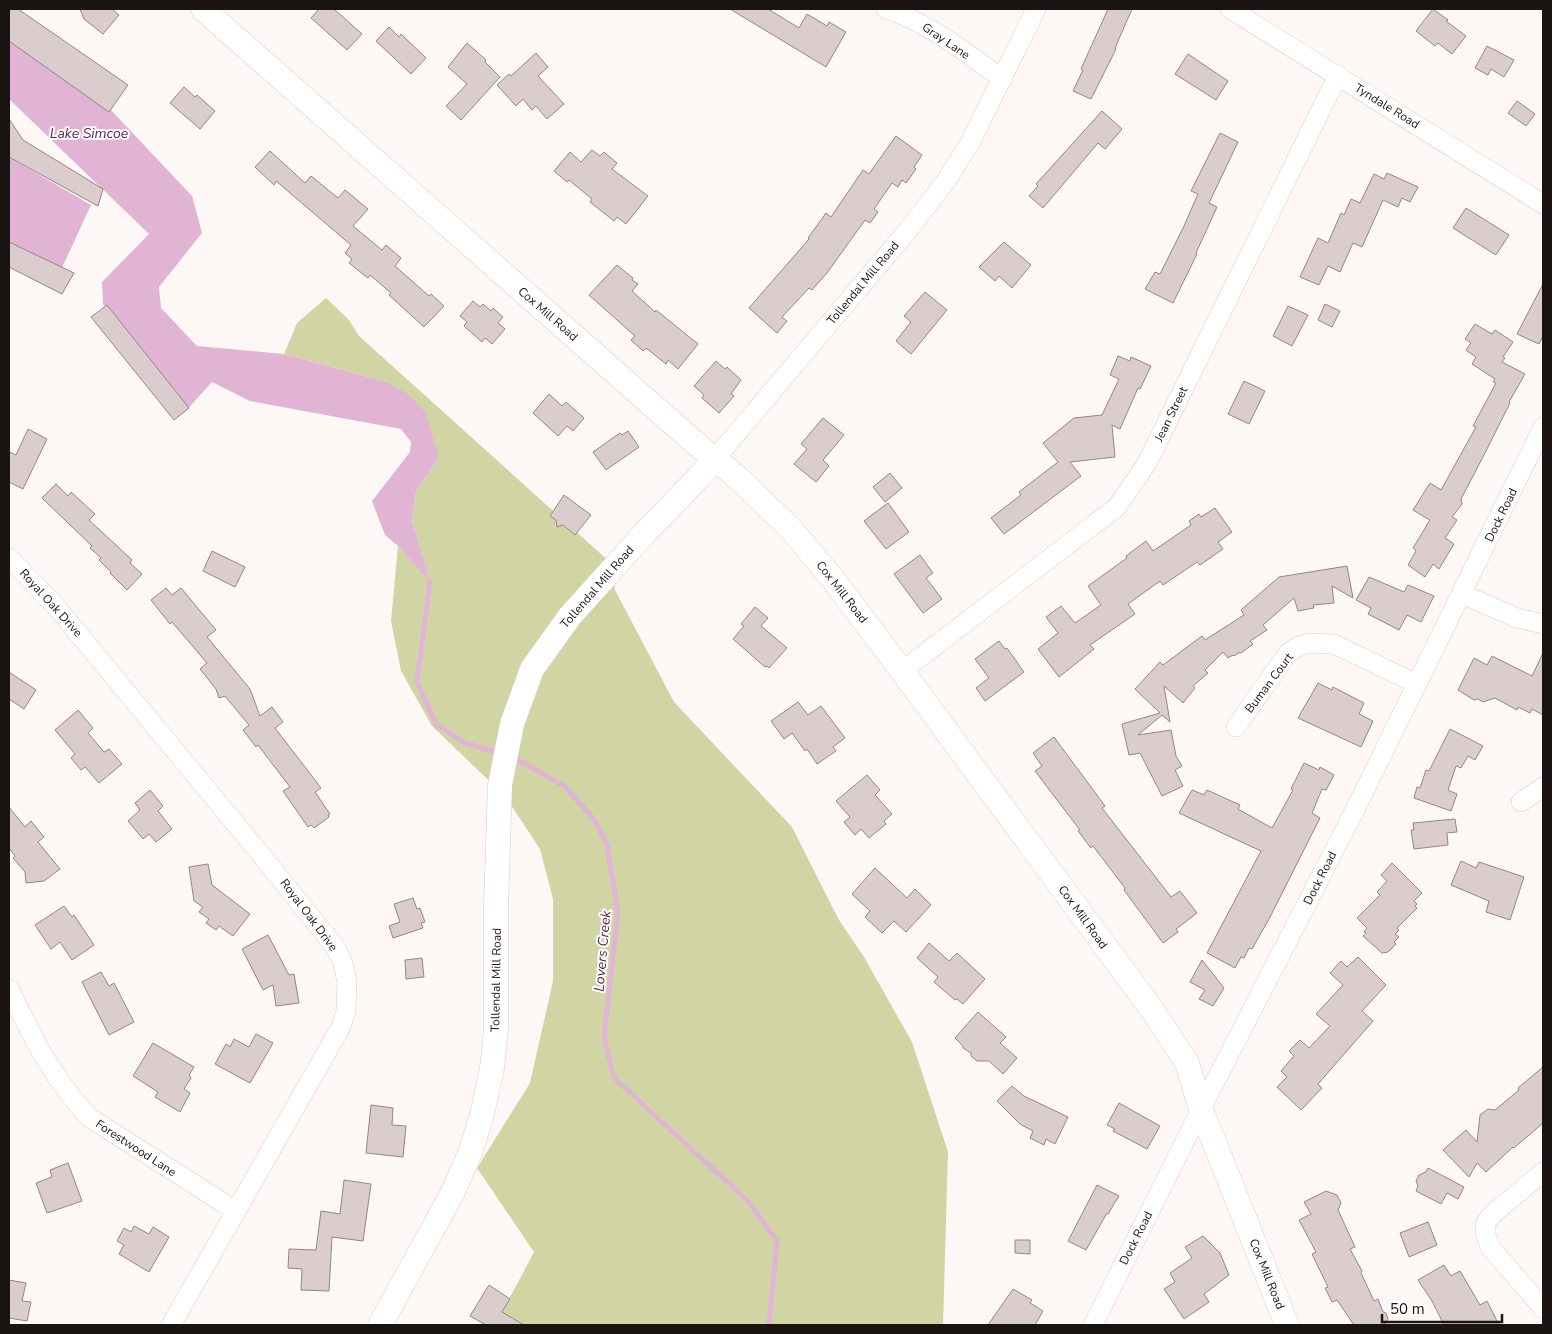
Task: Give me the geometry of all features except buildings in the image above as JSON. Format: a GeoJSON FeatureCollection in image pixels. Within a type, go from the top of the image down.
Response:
{"type":"FeatureCollection","features":[{"type":"Feature","properties":{"kind":"street","name":"Cox Mill Road"},"geometry":{"type":"LineString","coordinates":[[204,9],[738,478],[795,534],[832,578],[1153,1012],[1187,1063],[1201,1109],[1288,1325]]}},
{"type":"Feature","properties":{"kind":"street","name":"Gray Lane"},"geometry":{"type":"LineString","coordinates":[[886,9],[914,19],[933,30],[1003,79]]}},
{"type":"Feature","properties":{"kind":"street","name":"Tollendal Mill Road"},"geometry":{"type":"LineString","coordinates":[[380,1325],[452,1194],[470,1153],[482,1115],[492,1068],[496,1029],[496,905],[500,785],[512,724],[532,669],[570,616],[715,459],[909,229],[948,178],[971,141],[1036,9]]}},
{"type":"Feature","properties":{"kind":"street","name":"Tyndale Road"},"geometry":{"type":"LineString","coordinates":[[1230,9],[1543,204]]}},
{"type":"Feature","properties":{"kind":"street","name":"Jean Street"},"geometry":{"type":"LineString","coordinates":[[902,671],[1117,507],[1147,463],[1338,75]]}},
{"type":"Feature","properties":{"kind":"street","name":"Dock Road"},"geometry":{"type":"LineString","coordinates":[[1093,1325],[1201,1109],[1263,991],[1543,428]]}},
{"type":"Feature","properties":{"kind":"street","name":"Royal Oak Drive"},"geometry":{"type":"LineString","coordinates":[[9,558],[42,590],[87,643],[324,932],[342,960],[347,982],[346,1011],[340,1026],[171,1325]]}},
{"type":"Feature","properties":{"kind":"street"},"geometry":{"type":"LineString","coordinates":[[1462,594],[1518,618],[1543,624]]}},
{"type":"Feature","properties":{"kind":"street","name":"Buman Court"},"geometry":{"type":"LineString","coordinates":[[1236,727],[1288,653],[1299,646],[1309,643],[1334,644],[1417,684]]}},
{"type":"Feature","properties":{"kind":"street"},"geometry":{"type":"LineString","coordinates":[[1521,802],[1543,787]]}},
{"type":"Feature","properties":{"kind":"street","name":"Forestwood Lane"},"geometry":{"type":"LineString","coordinates":[[9,989],[49,1068],[75,1103],[85,1113],[104,1128],[236,1211]]}},
{"type":"Feature","properties":{"kind":"street"},"geometry":{"type":"LineString","coordinates":[[1543,1172],[1494,1213],[1486,1222],[1485,1233],[1490,1247],[1543,1308]]}},
{"type":"Feature","properties":{"kind":"green space"},"geometry":{"type":"Polygon","coordinates":[[[326,298],[349,320],[359,336],[612,564],[615,590],[674,702],[792,827],[839,920],[864,957],[912,1042],[948,1152],[943,1325],[508,1325],[498,1320],[534,1252],[477,1168],[530,1083],[553,981],[553,899],[540,849],[505,796],[432,726],[401,671],[391,621],[398,546],[429,580],[412,520],[416,492],[439,458],[387,382],[284,354],[297,323],[326,298]]]}},
{"type":"Feature","properties":{"kind":"water","name":"Lake Simcoe"},"geometry":{"type":"Polygon","coordinates":[[[9,38],[110,109],[192,196],[202,233],[159,287],[161,308],[197,346],[284,354],[387,382],[408,394],[426,413],[439,458],[416,492],[412,520],[430,582],[398,546],[385,535],[372,501],[410,452],[411,442],[401,429],[250,401],[212,382],[183,414],[103,304],[102,282],[149,234],[9,99],[9,38]]]}},
{"type":"Feature","properties":{"kind":"water","name":"Lake Simcoe"},"geometry":{"type":"Polygon","coordinates":[[[9,157],[91,205],[61,270],[9,243],[9,157]]]}},
{"type":"Feature","properties":{"kind":"waterway","name":"Lovers Creek"},"geometry":{"type":"LineString","coordinates":[[430,582],[417,682],[436,724],[465,743],[500,753]]}},
{"type":"Feature","properties":{"kind":"waterway","name":"Lovers Creek"},"geometry":{"type":"LineString","coordinates":[[513,757],[564,786],[594,819],[607,844],[618,913],[604,1037],[614,1078],[748,1201],[777,1241],[769,1325]]}}]}
